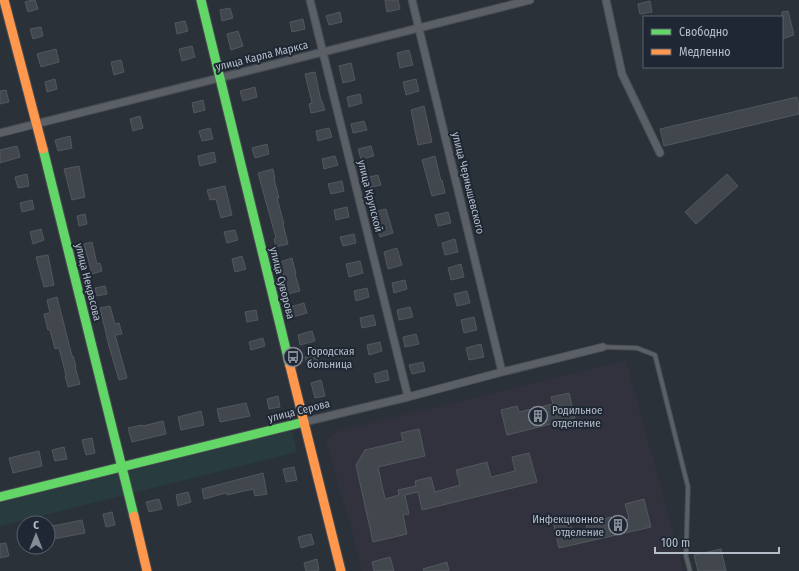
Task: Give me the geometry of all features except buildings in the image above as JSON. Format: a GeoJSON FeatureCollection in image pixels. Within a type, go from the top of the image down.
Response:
{"type":"FeatureCollection","features":[{"type":"Feature","properties":{"kind":"street","name":"улица Некрасова"},"geometry":{"type":"LineString","coordinates":[[4,0],[122,466],[147,571]]}},
{"type":"Feature","properties":{"kind":"street","name":"улица Суворова"},"geometry":{"type":"LineString","coordinates":[[201,0],[341,571]]}},
{"type":"Feature","properties":{"kind":"street","name":"улица Крупской"},"geometry":{"type":"LineString","coordinates":[[310,0],[408,397]]}},
{"type":"Feature","properties":{"kind":"street","name":"улица Чернышевского"},"geometry":{"type":"LineString","coordinates":[[412,0],[502,372]]}},
{"type":"Feature","properties":{"kind":"street","name":"улица Карла Маркса"},"geometry":{"type":"LineString","coordinates":[[0,133],[530,0]]}},
{"type":"Feature","properties":{"kind":"street"},"geometry":{"type":"LineString","coordinates":[[606,0],[622,74],[660,153]]}},
{"type":"Feature","properties":{"kind":"street","name":"улица Серова"},"geometry":{"type":"LineString","coordinates":[[0,497],[408,397],[603,347]]}},
{"type":"Feature","properties":{"kind":"lane"},"geometry":{"type":"LineString","coordinates":[[603,347],[637,348],[655,355],[688,487],[686,556],[690,571]]}},
{"type":"Feature","properties":{"kind":"shaded area"},"geometry":{"type":"Polygon","coordinates":[[[626,360],[684,571],[362,571],[352,531],[325,440],[338,431],[626,360]]]}},
{"type":"Feature","properties":{"kind":"shaded area"},"geometry":{"type":"Polygon","coordinates":[[[292,431],[297,452],[44,515],[16,515],[16,522],[0,526],[0,503],[292,431]]]}},
{"type":"Feature","properties":{"kind":"traffic: fast"},"geometry":{"type":"LineString","coordinates":[[201,0],[290,366]]}},
{"type":"Feature","properties":{"kind":"traffic: fast"},"geometry":{"type":"LineString","coordinates":[[43,149],[134,516]]}},
{"type":"Feature","properties":{"kind":"traffic: fast"},"geometry":{"type":"LineString","coordinates":[[0,497],[304,422]]}},
{"type":"Feature","properties":{"kind":"traffic: slow"},"geometry":{"type":"LineString","coordinates":[[4,0],[43,149]]}},
{"type":"Feature","properties":{"kind":"traffic: slow"},"geometry":{"type":"LineString","coordinates":[[290,366],[341,571]]}},
{"type":"Feature","properties":{"kind":"traffic: slow"},"geometry":{"type":"LineString","coordinates":[[134,516],[147,571]]}},
{"type":"Feature","properties":{"kind":"place","name":"Городская больница"},"geometry":{"type":"Point","coordinates":[293,357]}},
{"type":"Feature","properties":{"kind":"place","name":"Родильное отделение"},"geometry":{"type":"Point","coordinates":[538,416]}},
{"type":"Feature","properties":{"kind":"place","name":"Инфекционное отделение"},"geometry":{"type":"Point","coordinates":[618,525]}}]}
